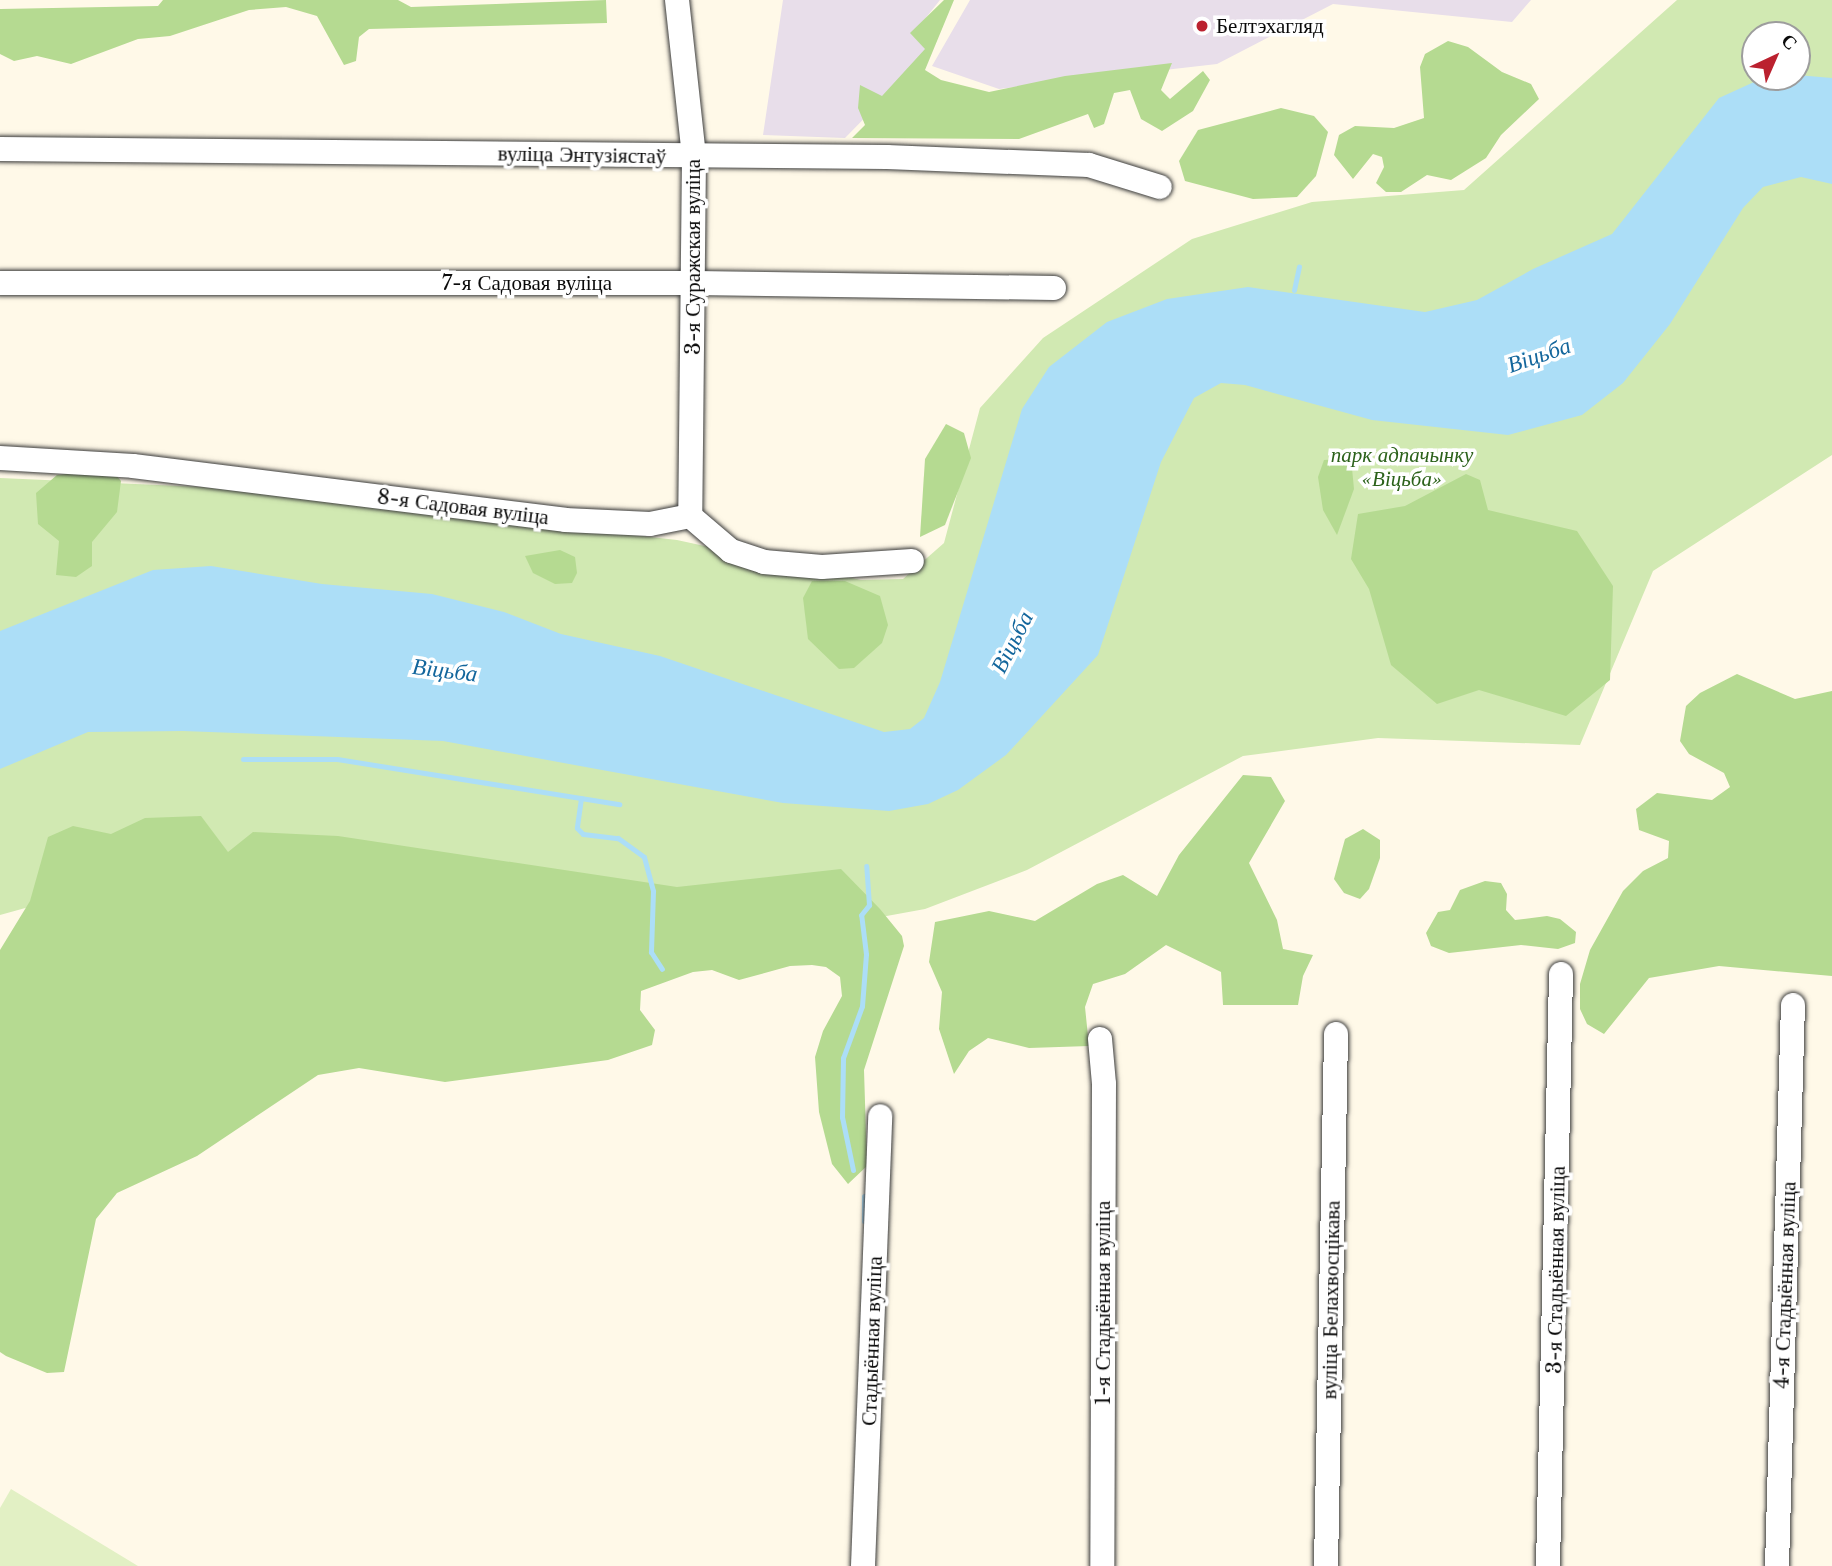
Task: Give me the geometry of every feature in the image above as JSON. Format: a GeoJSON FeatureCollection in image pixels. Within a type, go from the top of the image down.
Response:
{"type":"FeatureCollection","features":[{"type":"Feature","properties":{"kind":"street","name":"3-я Суражская вуліца"},"geometry":{"type":"LineString","coordinates":[[677,0],[694,157],[696,283],[690,516]]}},
{"type":"Feature","properties":{"kind":"street","name":"вуліца Энтузіястаў"},"geometry":{"type":"LineString","coordinates":[[0,149],[887,157],[1089,165],[1160,187]]}},
{"type":"Feature","properties":{"kind":"street","name":"7-я Садовая вуліца"},"geometry":{"type":"LineString","coordinates":[[0,284],[696,283],[1054,288]]}},
{"type":"Feature","properties":{"kind":"street","name":"8-я Садовая вуліца"},"geometry":{"type":"LineString","coordinates":[[0,458],[133,466],[565,520],[650,524],[690,516]]}},
{"type":"Feature","properties":{"kind":"street"},"geometry":{"type":"LineString","coordinates":[[690,516],[731,551],[764,562],[822,567],[912,561]]}},
{"type":"Feature","properties":{"kind":"street","name":"3-я Стадыённая вуліца"},"geometry":{"type":"LineString","coordinates":[[1548,1566],[1561,974]]}},
{"type":"Feature","properties":{"kind":"street","name":"4-я Стадыённая вуліца"},"geometry":{"type":"LineString","coordinates":[[1777,1566],[1793,1005]]}},
{"type":"Feature","properties":{"kind":"street","name":"вуліца Белахвосцікава"},"geometry":{"type":"LineString","coordinates":[[1326,1566],[1336,1034]]}},
{"type":"Feature","properties":{"kind":"street","name":"1-я Стадыённая вуліца"},"geometry":{"type":"LineString","coordinates":[[1100,1039],[1104,1084],[1101,1566]]}},
{"type":"Feature","properties":{"kind":"street","name":"Стадыённая вуліца"},"geometry":{"type":"LineString","coordinates":[[863,1566],[880,1116]]}},
{"type":"Feature","properties":{"kind":"shaded area"},"geometry":{"type":"Polygon","coordinates":[[[783,0],[940,0],[916,30],[934,47],[845,138],[763,135],[783,0]]]}},
{"type":"Feature","properties":{"kind":"shaded area"},"geometry":{"type":"Polygon","coordinates":[[[970,0],[1531,0],[1512,22],[1333,4],[1217,64],[999,89],[932,66],[970,0]]]}},
{"type":"Feature","properties":{"kind":"green space"},"geometry":{"type":"Polygon","coordinates":[[[163,0],[398,0],[411,7],[606,0],[607,23],[369,29],[359,37],[356,61],[344,65],[317,16],[286,7],[249,10],[170,36],[138,39],[71,64],[37,56],[14,61],[0,54],[0,9],[158,6],[163,0]]]}},
{"type":"Feature","properties":{"kind":"green space"},"geometry":{"type":"Polygon","coordinates":[[[944,0],[954,0],[925,70],[941,80],[989,92],[1065,76],[1172,63],[1161,90],[1170,99],[1203,71],[1210,80],[1193,111],[1162,131],[1141,119],[1130,90],[1114,93],[1104,124],[1094,128],[1088,114],[1019,139],[852,138],[865,125],[858,108],[860,85],[882,96],[925,49],[910,33],[944,0]]]}},
{"type":"Feature","properties":{"kind":"green space","name":"парк адпачынку «Віцьба»"},"geometry":{"type":"Polygon","coordinates":[[[1677,0],[1832,0],[1832,455],[1653,571],[1580,745],[1378,738],[1243,756],[1027,870],[925,909],[777,936],[130,879],[0,915],[0,478],[203,487],[677,540],[861,580],[903,579],[944,543],[980,408],[1043,338],[1192,239],[1312,202],[1464,190],[1677,0]]]}},
{"type":"Feature","properties":{"kind":"green space"},"geometry":{"type":"Polygon","coordinates":[[[1448,41],[1468,47],[1502,72],[1531,84],[1539,99],[1501,135],[1486,158],[1451,180],[1427,175],[1401,192],[1386,192],[1376,183],[1384,167],[1382,157],[1373,154],[1353,179],[1334,155],[1339,135],[1355,126],[1394,128],[1424,118],[1420,67],[1425,54],[1448,41]]]}},
{"type":"Feature","properties":{"kind":"green space"},"geometry":{"type":"Polygon","coordinates":[[[1281,108],[1314,116],[1328,132],[1316,176],[1297,197],[1253,199],[1185,181],[1179,161],[1198,130],[1281,108]]]}},
{"type":"Feature","properties":{"kind":"green space"},"geometry":{"type":"Polygon","coordinates":[[[946,424],[964,433],[971,458],[945,525],[920,537],[925,459],[946,424]]]}},
{"type":"Feature","properties":{"kind":"green space"},"geometry":{"type":"Polygon","coordinates":[[[1351,458],[1354,489],[1337,535],[1323,510],[1318,477],[1324,460],[1351,458]]]}},
{"type":"Feature","properties":{"kind":"green space"},"geometry":{"type":"Polygon","coordinates":[[[111,469],[121,481],[117,512],[92,542],[92,566],[76,577],[56,575],[59,541],[38,524],[36,493],[57,475],[111,469]]]}},
{"type":"Feature","properties":{"kind":"green space"},"geometry":{"type":"Polygon","coordinates":[[[1466,474],[1480,480],[1488,510],[1577,531],[1613,586],[1610,680],[1566,716],[1479,690],[1437,704],[1391,665],[1369,589],[1351,559],[1358,514],[1405,506],[1466,474]]]}},
{"type":"Feature","properties":{"kind":"green space"},"geometry":{"type":"Polygon","coordinates":[[[560,550],[575,557],[577,573],[572,583],[555,584],[533,573],[525,556],[560,550]]]}},
{"type":"Feature","properties":{"kind":"green space"},"geometry":{"type":"Polygon","coordinates":[[[812,581],[845,581],[880,596],[888,625],[882,643],[854,668],[839,669],[808,639],[803,598],[812,581]]]}},
{"type":"Feature","properties":{"kind":"green space"},"geometry":{"type":"Polygon","coordinates":[[[1737,674],[1795,699],[1832,691],[1832,976],[1719,966],[1649,978],[1604,1034],[1587,1024],[1580,1009],[1580,984],[1590,950],[1623,891],[1643,871],[1668,858],[1669,841],[1639,830],[1636,809],[1657,793],[1712,800],[1730,787],[1724,773],[1689,754],[1680,741],[1686,706],[1700,693],[1737,674]]]}},
{"type":"Feature","properties":{"kind":"green space"},"geometry":{"type":"Polygon","coordinates":[[[1243,775],[1271,777],[1285,801],[1249,863],[1277,920],[1283,949],[1313,955],[1303,976],[1298,1005],[1223,1005],[1221,972],[1166,945],[1125,974],[1093,984],[1085,1007],[1089,1046],[1029,1048],[988,1038],[969,1051],[954,1074],[939,1029],[942,992],[929,962],[935,922],[989,911],[1035,921],[1097,884],[1123,875],[1157,896],[1179,855],[1243,775]]]}},
{"type":"Feature","properties":{"kind":"green space"},"geometry":{"type":"Polygon","coordinates":[[[201,816],[228,852],[253,832],[338,836],[677,887],[841,869],[880,909],[902,936],[904,946],[864,1070],[867,1166],[848,1184],[832,1164],[819,1112],[815,1057],[823,1031],[842,996],[840,977],[826,967],[812,965],[790,966],[739,980],[712,970],[693,972],[641,991],[640,1010],[655,1030],[652,1045],[608,1060],[445,1082],[359,1068],[318,1075],[197,1156],[117,1193],[96,1219],[64,1372],[47,1373],[6,1356],[0,1352],[0,950],[30,901],[48,837],[73,826],[111,834],[145,818],[201,816]]]}},
{"type":"Feature","properties":{"kind":"green space"},"geometry":{"type":"Polygon","coordinates":[[[1363,829],[1380,840],[1380,858],[1369,889],[1360,899],[1344,893],[1334,879],[1345,839],[1363,829]]]}},
{"type":"Feature","properties":{"kind":"green space"},"geometry":{"type":"Polygon","coordinates":[[[1485,881],[1501,883],[1507,894],[1506,910],[1515,920],[1547,916],[1560,919],[1576,932],[1575,943],[1558,949],[1521,945],[1449,953],[1431,946],[1426,933],[1438,912],[1450,910],[1460,890],[1485,881]]]}},
{"type":"Feature","properties":{"kind":"green space"},"geometry":{"type":"Polygon","coordinates":[[[11,1489],[138,1566],[0,1566],[0,1508],[11,1489]]]}},
{"type":"Feature","properties":{"kind":"water","name":"Віцьба"},"geometry":{"type":"Polygon","coordinates":[[[1811,76],[1832,78],[1832,184],[1801,177],[1763,187],[1743,208],[1670,324],[1623,383],[1582,415],[1508,435],[1372,420],[1245,385],[1221,383],[1194,398],[1161,462],[1098,655],[1006,755],[958,790],[928,804],[889,811],[783,803],[443,741],[183,731],[88,732],[0,769],[0,631],[153,570],[211,566],[322,584],[432,594],[504,612],[561,634],[660,656],[884,732],[910,729],[924,718],[940,682],[1022,409],[1049,367],[1107,322],[1167,299],[1248,287],[1425,312],[1477,300],[1533,269],[1612,234],[1719,98],[1741,88],[1741,91],[1811,91],[1811,76]]]}},
{"type":"Feature","properties":{"kind":"waterway"},"geometry":{"type":"LineString","coordinates":[[1294,290],[1299,267]]}},
{"type":"Feature","properties":{"kind":"waterway"},"geometry":{"type":"LineString","coordinates":[[243,759],[337,759],[619,804]]}},
{"type":"Feature","properties":{"kind":"waterway"},"geometry":{"type":"LineString","coordinates":[[581,798],[577,828],[583,834],[618,838],[644,857],[653,891],[651,952],[662,969]]}},
{"type":"Feature","properties":{"kind":"waterway"},"geometry":{"type":"LineString","coordinates":[[853,1170],[842,1117],[843,1058],[862,1006],[866,954],[861,915],[869,905],[866,866]]}},
{"type":"Feature","properties":{"kind":"waterway"},"geometry":{"type":"LineString","coordinates":[[864,1196],[864,1221]]}},
{"type":"Feature","properties":{"kind":"place","name":"Белтэхагляд"},"geometry":{"type":"Point","coordinates":[1202,26]}}]}
